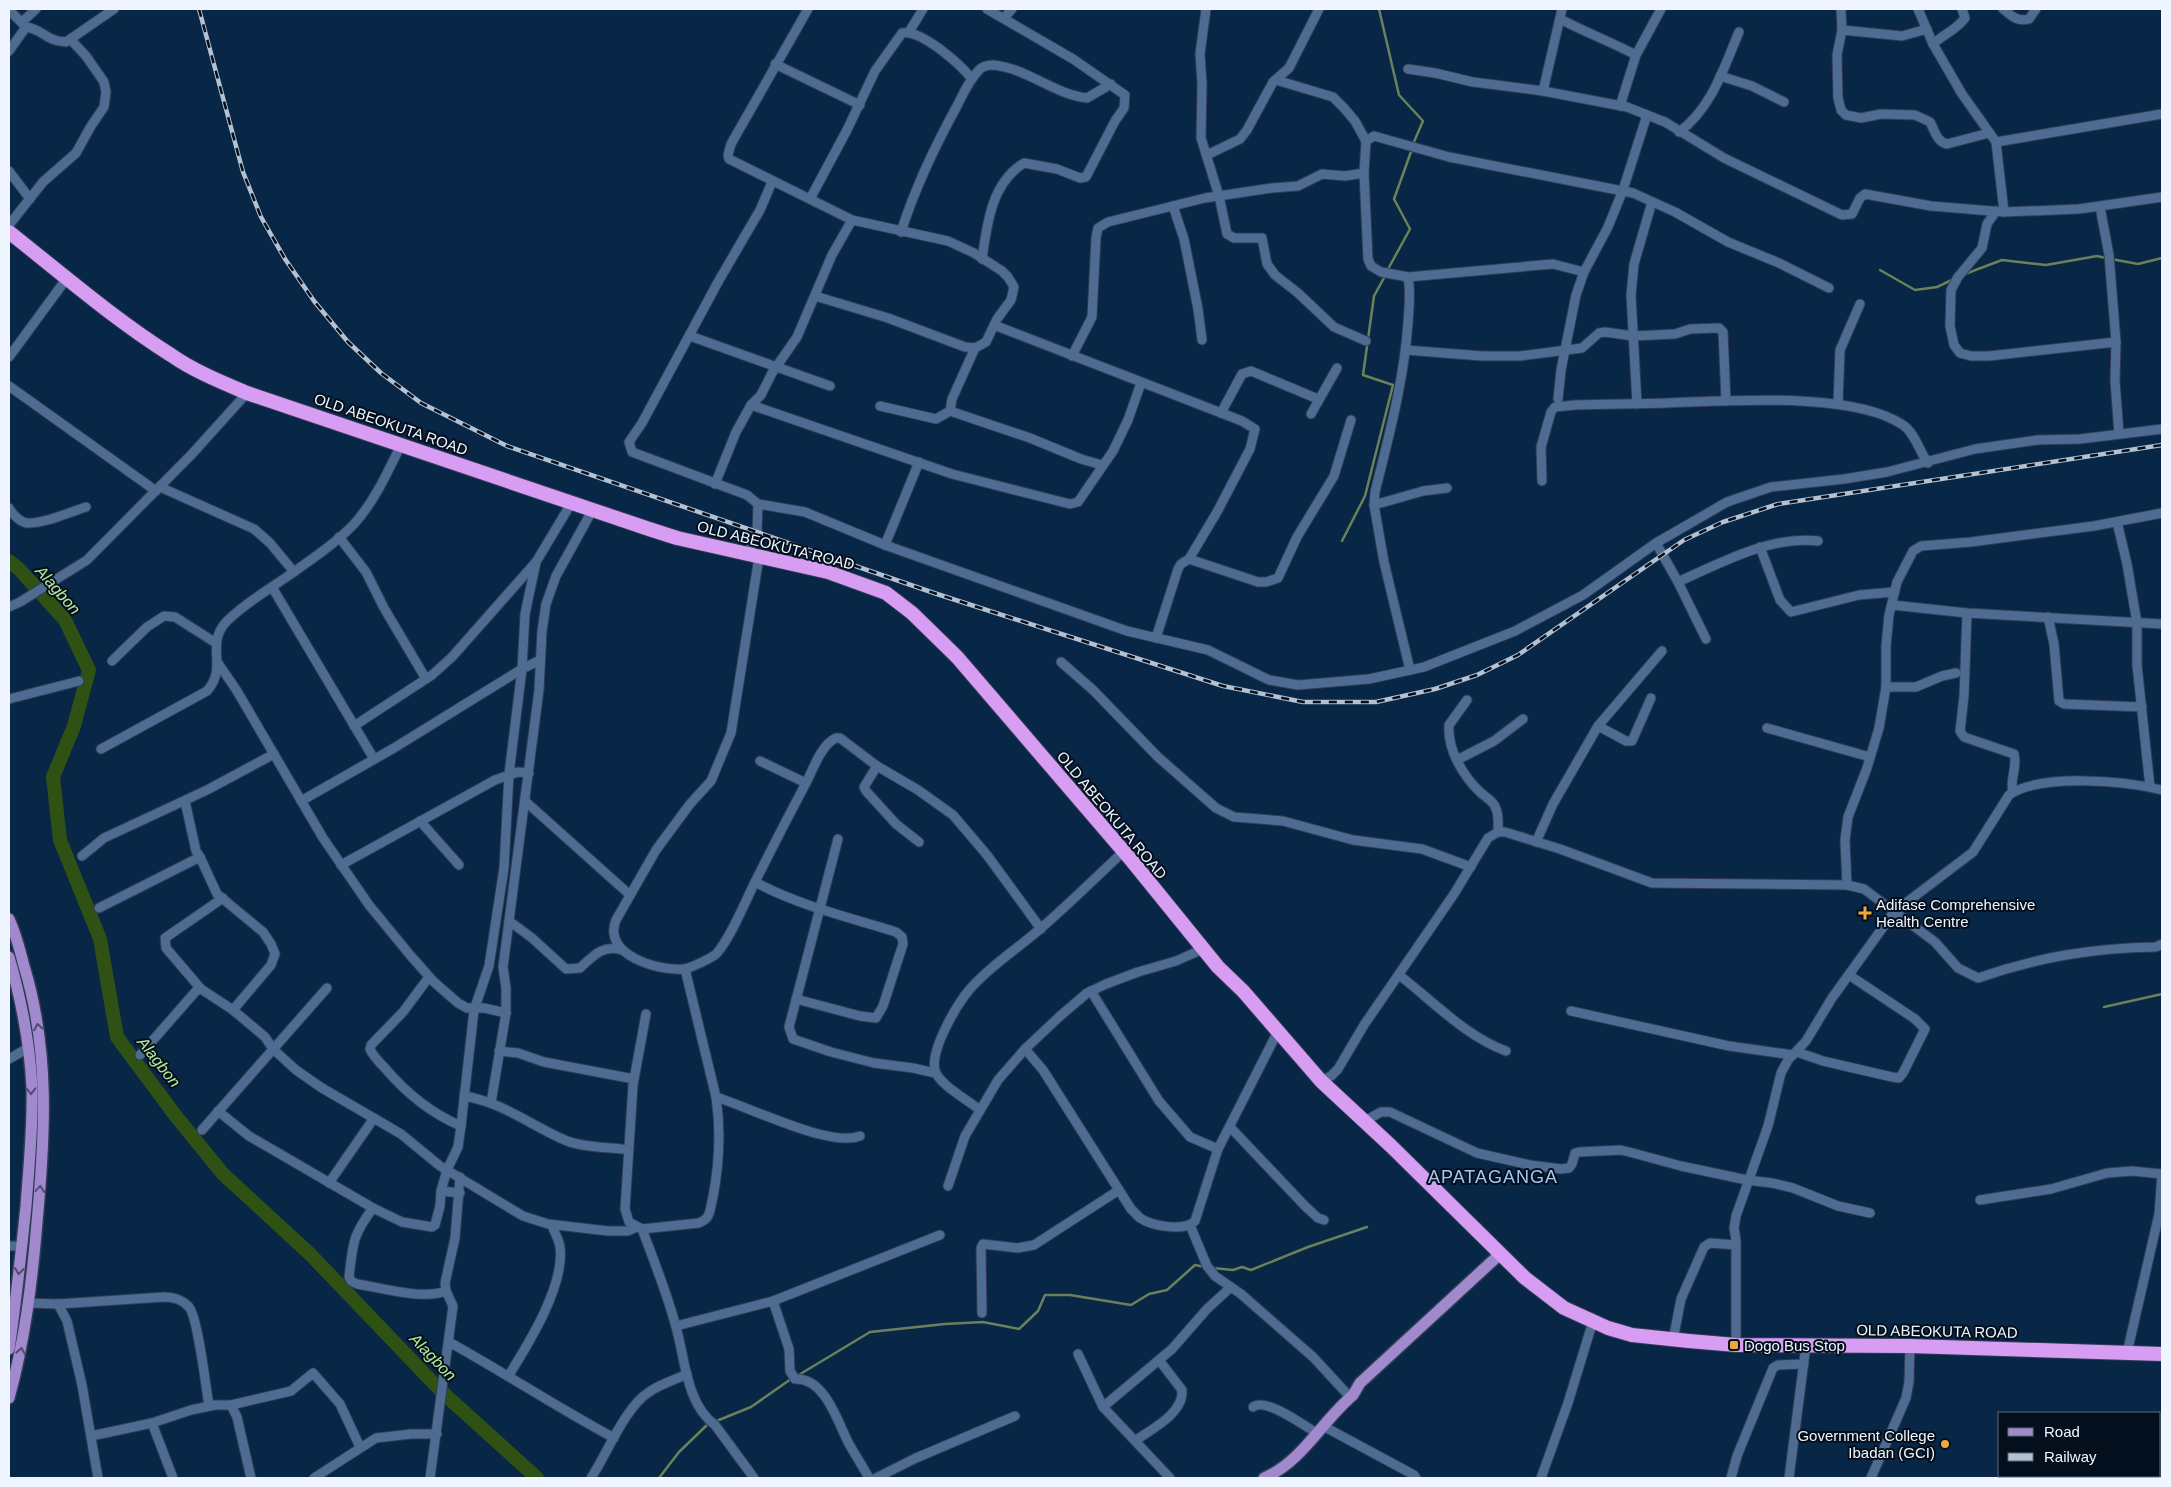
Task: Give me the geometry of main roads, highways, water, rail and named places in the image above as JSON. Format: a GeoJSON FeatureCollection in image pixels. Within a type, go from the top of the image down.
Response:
{"type":"FeatureCollection","features":[{"type":"Feature","properties":{"kind":"highway","name":"OLD ABEOKUTA ROAD"},"geometry":{"type":"LineString","coordinates":[[9,232],[170,355],[201,372],[247,393],[678,538],[828,572],[886,593],[912,613],[957,657],[1218,967],[1243,991],[1321,1081],[1391,1146],[1525,1278],[1564,1308],[1608,1328],[1632,1335],[1673,1340],[1736,1344],[1910,1346],[2162,1354]]}},
{"type":"Feature","properties":{"kind":"main road"},"geometry":{"type":"LineString","coordinates":[[9,919],[14,929],[28,978],[39,1029],[45,1088],[43,1162],[28,1303],[21,1356],[9,1398]]}},
{"type":"Feature","properties":{"kind":"main road"},"geometry":{"type":"LineString","coordinates":[[9,958],[16,981],[28,1048],[32,1088],[30,1161],[22,1246],[12,1303],[9,1350]]}},
{"type":"Feature","properties":{"kind":"main road"},"geometry":{"type":"LineString","coordinates":[[1264,1478],[1278,1472],[1298,1454],[1360,1384],[1418,1334],[1502,1256]]}},
{"type":"Feature","properties":{"kind":"waterway"},"geometry":{"type":"LineString","coordinates":[[1379,9],[1399,95],[1423,121],[1413,144]]}},
{"type":"Feature","properties":{"kind":"waterway"},"geometry":{"type":"LineString","coordinates":[[1387,271],[1410,229],[1394,199],[1412,149]]}},
{"type":"Feature","properties":{"kind":"waterway"},"geometry":{"type":"LineString","coordinates":[[1965,274],[2002,260],[2046,265],[2097,256],[2106,258]]}},
{"type":"Feature","properties":{"kind":"waterway"},"geometry":{"type":"LineString","coordinates":[[2111,259],[2138,264],[2162,258]]}},
{"type":"Feature","properties":{"kind":"waterway"},"geometry":{"type":"LineString","coordinates":[[1880,270],[1915,290],[1937,287],[1954,279]]}},
{"type":"Feature","properties":{"kind":"waterway"},"geometry":{"type":"LineString","coordinates":[[1342,541],[1365,496],[1393,385],[1363,375],[1374,296],[1385,276]]}},
{"type":"Feature","properties":{"kind":"waterway","name":"Alagbon"},"geometry":{"type":"LineString","coordinates":[[9,561],[19,569],[65,620],[89,670],[74,726],[53,777],[60,840],[100,939],[117,1037],[175,1115],[223,1174],[310,1254],[442,1392],[537,1478]]}},
{"type":"Feature","properties":{"kind":"waterway"},"geometry":{"type":"LineString","coordinates":[[2104,1007],[2162,994]]}},
{"type":"Feature","properties":{"kind":"waterway"},"geometry":{"type":"LineString","coordinates":[[1213,1268],[1233,1270],[1242,1267],[1251,1270],[1308,1247],[1367,1227]]}},
{"type":"Feature","properties":{"kind":"waterway"},"geometry":{"type":"LineString","coordinates":[[797,1376],[870,1332],[983,1322],[1019,1329],[1038,1311],[1045,1295],[1070,1295],[1131,1305],[1149,1294],[1167,1290],[1195,1265],[1205,1267]]}},
{"type":"Feature","properties":{"kind":"waterway"},"geometry":{"type":"LineString","coordinates":[[714,1422],[751,1407],[791,1379]]}},
{"type":"Feature","properties":{"kind":"waterway"},"geometry":{"type":"LineString","coordinates":[[659,1478],[679,1452],[708,1424]]}},
{"type":"Feature","properties":{"kind":"railway"},"geometry":{"type":"LineString","coordinates":[[199,9],[243,172],[261,217],[285,259],[314,301],[348,342],[381,373],[421,403],[507,446],[937,594],[1223,686],[1303,702],[1376,702],[1435,689],[1477,675],[1518,655],[1684,540],[1723,522],[1778,504],[2162,445]]}},
{"type":"Feature","properties":{"kind":"place","name":"Adifase Comprehensive Health Centre"},"geometry":{"type":"Point","coordinates":[1865,913]}},
{"type":"Feature","properties":{"kind":"place","name":"Dogo Bus Stop"},"geometry":{"type":"Point","coordinates":[1734,1345]}},
{"type":"Feature","properties":{"kind":"place","name":"Government College Ibadan (GCI)"},"geometry":{"type":"Point","coordinates":[1945,1444]}},
{"type":"Feature","properties":{"kind":"district","name":"APATAGANGA"},"geometry":{"type":"Point","coordinates":[1493,1177]}}]}
